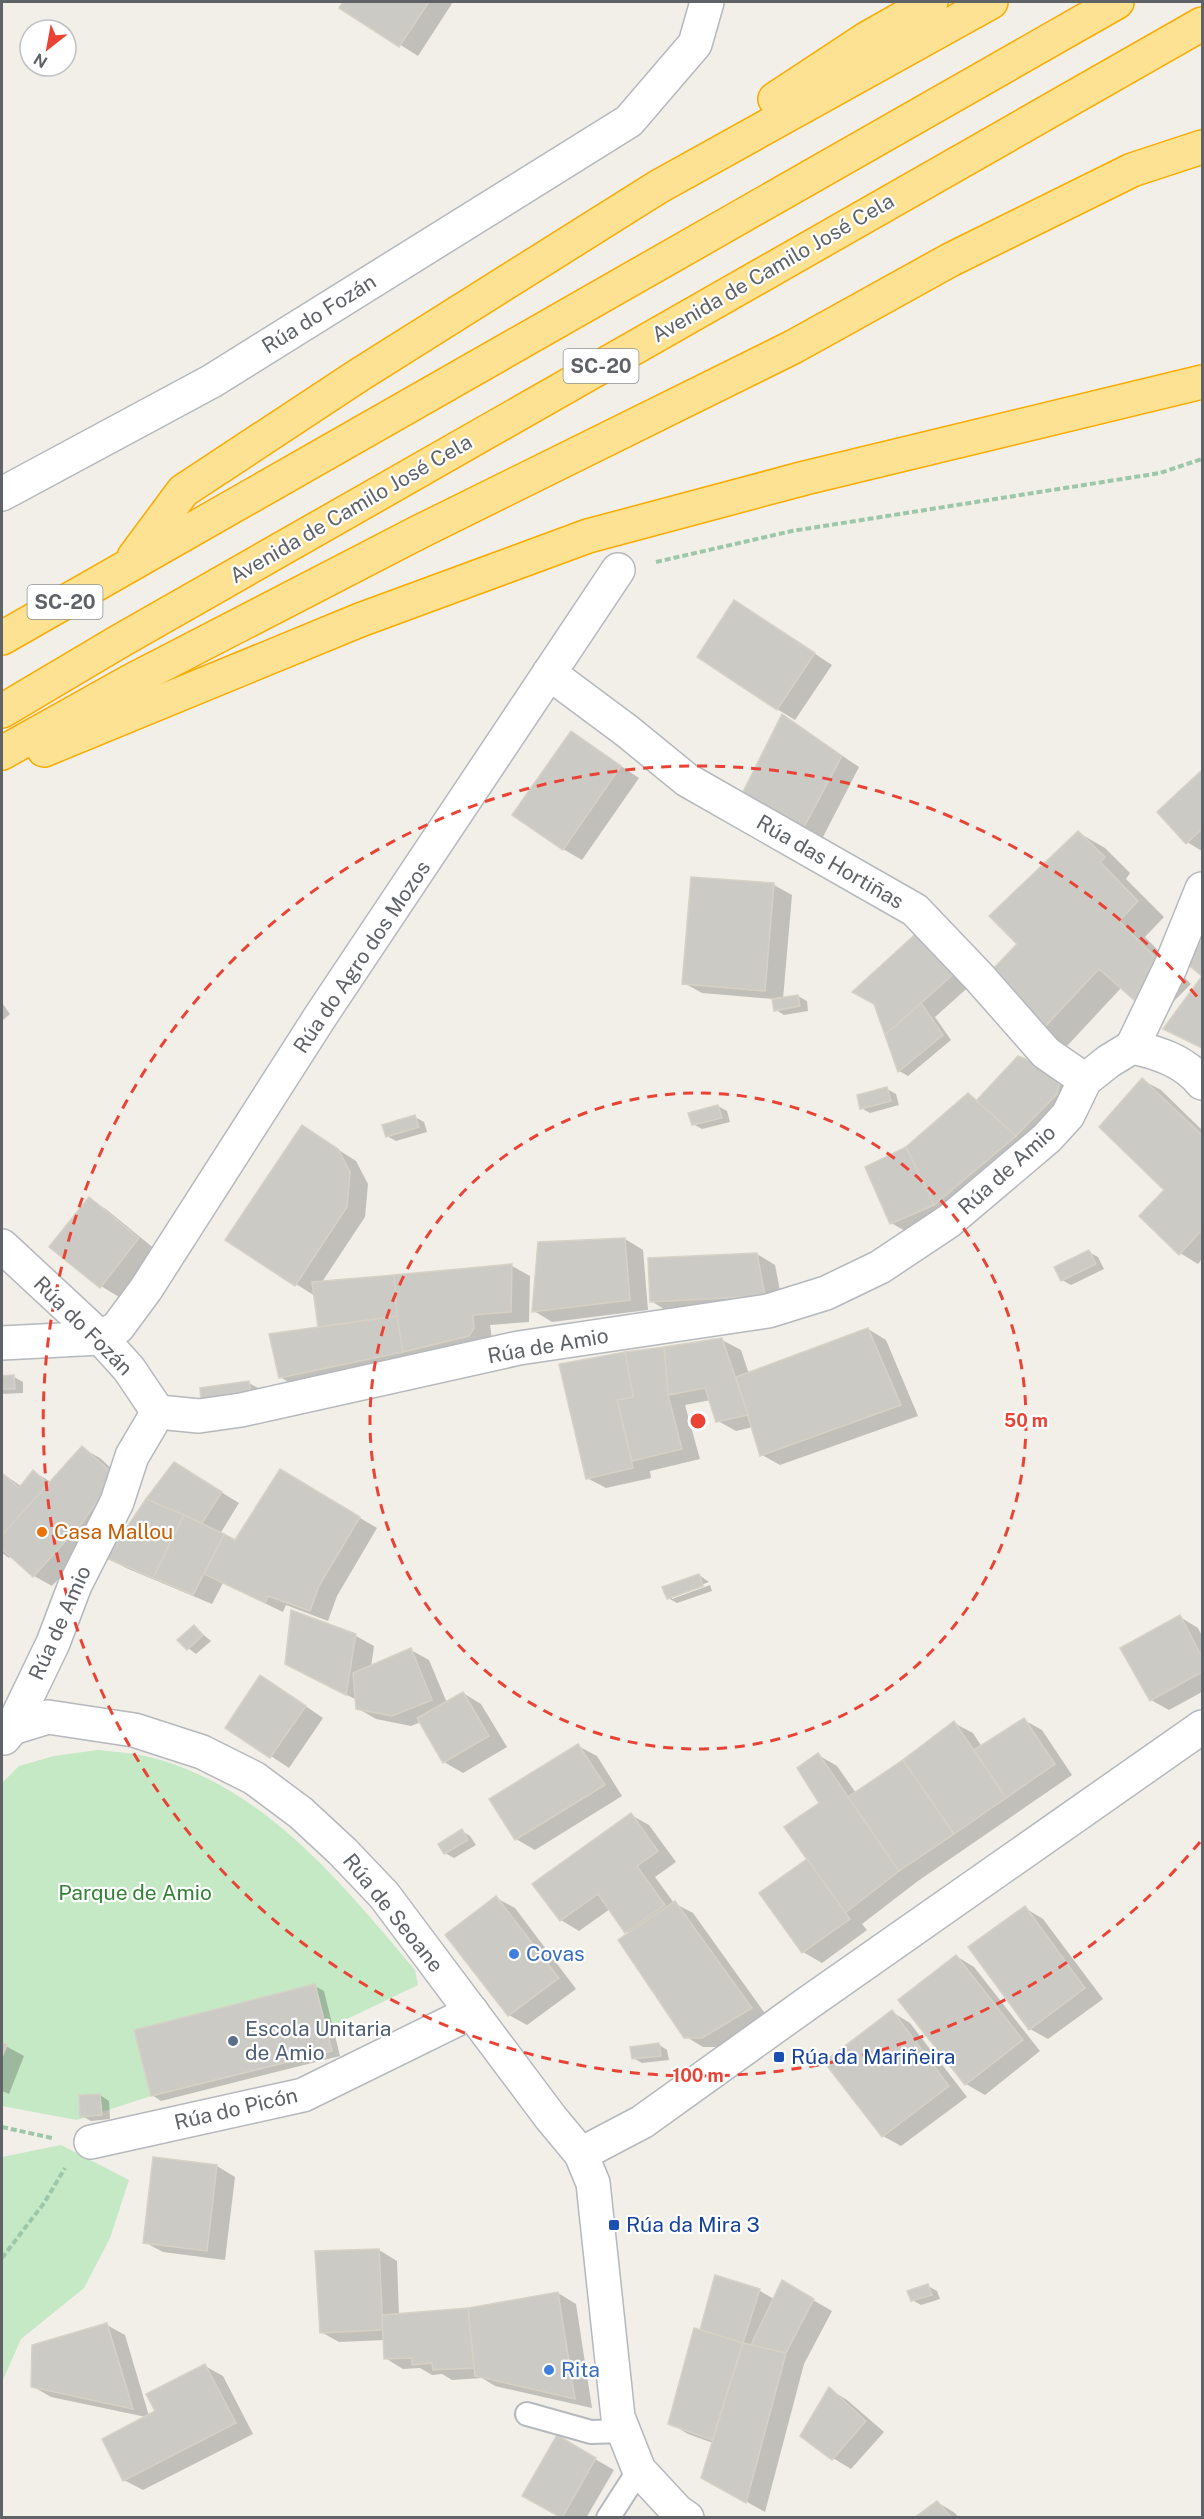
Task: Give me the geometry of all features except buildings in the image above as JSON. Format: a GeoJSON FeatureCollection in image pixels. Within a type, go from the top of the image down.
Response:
{"type":"FeatureCollection","features":[{"type":"Feature","properties":{"kind":"highway"},"geometry":{"type":"LineString","coordinates":[[658,187],[770,103],[866,39],[931,2]]}},
{"type":"Feature","properties":{"kind":"highway"},"geometry":{"type":"LineString","coordinates":[[128,565],[183,491],[359,375],[658,187],[991,2]]}},
{"type":"Feature","properties":{"kind":"highway","name":"SC-20"},"geometry":{"type":"LineString","coordinates":[[2,639],[1117,2]]}},
{"type":"Feature","properties":{"kind":"highway"},"geometry":{"type":"LineString","coordinates":[[1197,2],[1203,10]]}},
{"type":"Feature","properties":{"kind":"highway","name":"Avenida de Camilo José Cela"},"geometry":{"type":"LineString","coordinates":[[2,711],[214,587],[1203,24]]}},
{"type":"Feature","properties":{"kind":"highway"},"geometry":{"type":"LineString","coordinates":[[2,753],[131,681],[419,532],[793,347],[950,260],[1132,170],[1203,147]]}},
{"type":"Feature","properties":{"kind":"highway"},"geometry":{"type":"LineString","coordinates":[[2,758],[47,749],[360,620],[588,536],[805,478],[1203,382]]}},
{"type":"Feature","properties":{"kind":"street","name":"Rúa do Fozán"},"geometry":{"type":"LineString","coordinates":[[2,494],[212,381],[629,121],[695,44],[707,2]]}},
{"type":"Feature","properties":{"kind":"street","name":"Rúa do Agro dos Mozos"},"geometry":{"type":"LineString","coordinates":[[101,1338],[118,1327],[146,1289],[320,1017],[618,570]]}},
{"type":"Feature","properties":{"kind":"street","name":"Rúa das Hortiñas"},"geometry":{"type":"LineString","coordinates":[[549,673],[627,731],[687,780],[915,910],[979,977],[1046,1053],[1085,1080]]}},
{"type":"Feature","properties":{"kind":"street"},"geometry":{"type":"LineString","coordinates":[[1203,889],[1170,968],[1132,1047],[1164,1054],[1194,1073],[1203,1083]]}},
{"type":"Feature","properties":{"kind":"street","name":"Rúa de Amio"},"geometry":{"type":"LineString","coordinates":[[7,1735],[53,1643],[75,1585],[117,1502],[132,1456],[158,1412],[199,1416],[240,1410],[519,1348],[768,1311],[826,1293],[880,1267],[949,1221],[1047,1138],[1068,1115],[1085,1080],[1108,1061],[1132,1047]]}},
{"type":"Feature","properties":{"kind":"street","name":"Rúa do Fozán"},"geometry":{"type":"LineString","coordinates":[[2,1246],[101,1338],[129,1369],[158,1412]]}},
{"type":"Feature","properties":{"kind":"street"},"geometry":{"type":"LineString","coordinates":[[2,1343],[101,1338]]}},
{"type":"Feature","properties":{"kind":"street","name":"Rúa de Seoane"},"geometry":{"type":"LineString","coordinates":[[7,1735],[48,1717],[134,1730],[202,1752],[254,1778],[302,1813],[384,1896],[551,2118],[581,2154],[593,2183],[618,2417],[639,2470]]}},
{"type":"Feature","properties":{"kind":"street"},"geometry":{"type":"LineString","coordinates":[[581,2154],[642,2122],[808,2002],[1203,1727]]}},
{"type":"Feature","properties":{"kind":"street","name":"Rúa do Picón"},"geometry":{"type":"LineString","coordinates":[[91,2142],[303,2095],[472,2012]]}},
{"type":"Feature","properties":{"kind":"street"},"geometry":{"type":"LineString","coordinates":[[639,2470],[677,2511],[687,2517]]}},
{"type":"Feature","properties":{"kind":"lane"},"geometry":{"type":"LineString","coordinates":[[527,2414],[591,2432],[624,2431]]}},
{"type":"Feature","properties":{"kind":"lane"},"geometry":{"type":"LineString","coordinates":[[608,2517],[639,2470]]}},
{"type":"Feature","properties":{"kind":"path"},"geometry":{"type":"LineString","coordinates":[[618,570],[792,531],[1160,473],[1203,459]]}},
{"type":"Feature","properties":{"kind":"path"},"geometry":{"type":"LineString","coordinates":[[2,2127],[52,2139]]}},
{"type":"Feature","properties":{"kind":"path"},"geometry":{"type":"LineString","coordinates":[[2,2258],[44,2203],[68,2164],[91,2142]]}},
{"type":"Feature","properties":{"kind":"green space","name":"Parque de Amio"},"geometry":{"type":"Polygon","coordinates":[[[98,1750],[146,1756],[194,1772],[231,1792],[266,1816],[299,1843],[360,1906],[415,1970],[418,1985],[326,2029],[315,1984],[134,2031],[151,2096],[77,2120],[2,2106],[2,1783],[19,1766],[54,1756],[98,1750]]]}},
{"type":"Feature","properties":{"kind":"green space"},"geometry":{"type":"Polygon","coordinates":[[[61,2145],[129,2180],[110,2238],[84,2288],[21,2339],[2,2382],[2,2157],[61,2145]]]}},
{"type":"Feature","properties":{"kind":"place","name":"Casa Mallou"},"geometry":{"type":"Point","coordinates":[42,1532]}},
{"type":"Feature","properties":{"kind":"place","name":"Covas"},"geometry":{"type":"Point","coordinates":[514,1954]}},
{"type":"Feature","properties":{"kind":"place","name":"Escola Unitaria de Amio"},"geometry":{"type":"Point","coordinates":[233,2041]}},
{"type":"Feature","properties":{"kind":"place","name":"Rúa da Mariñeira"},"geometry":{"type":"Point","coordinates":[779,2057]}},
{"type":"Feature","properties":{"kind":"place","name":"Rúa da Mira 3"},"geometry":{"type":"Point","coordinates":[614,2225]}},
{"type":"Feature","properties":{"kind":"place","name":"Rita"},"geometry":{"type":"Point","coordinates":[549,2370]}}]}
